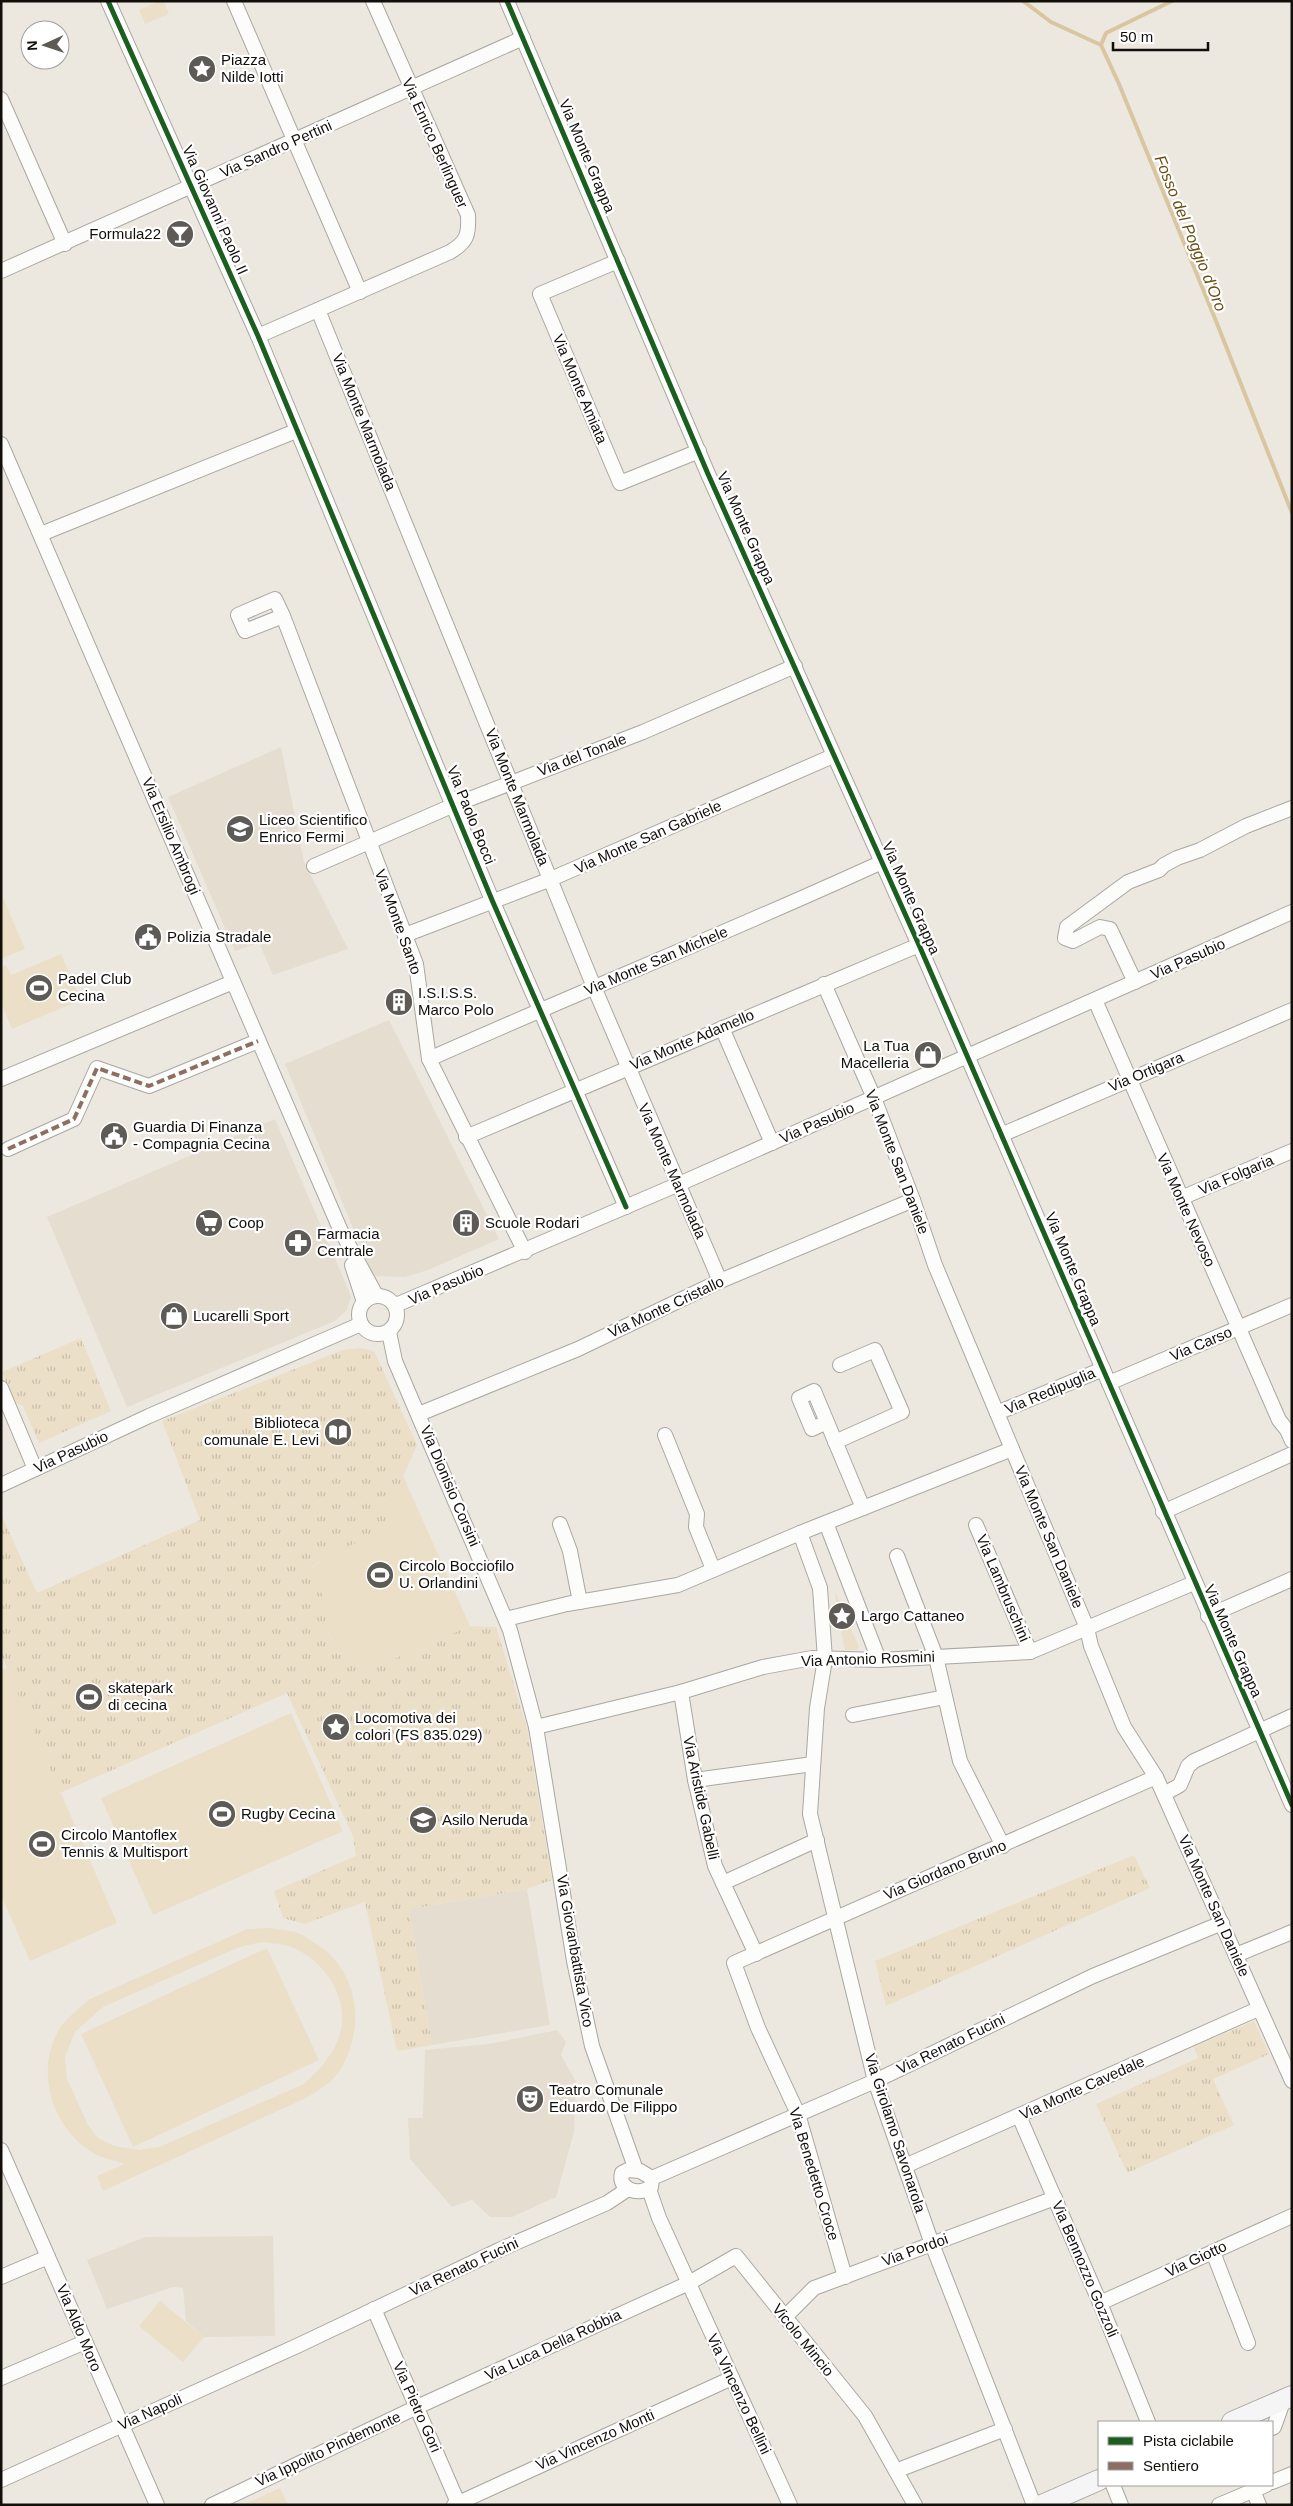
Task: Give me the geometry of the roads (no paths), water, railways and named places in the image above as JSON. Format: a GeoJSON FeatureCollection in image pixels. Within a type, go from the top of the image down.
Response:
{"type":"FeatureCollection","features":[{"type":"Feature","properties":{"kind":"street","name":"Via Giovanni Paolo II"},"geometry":{"type":"LineString","coordinates":[[108,1],[258,336],[296,432]]}},
{"type":"Feature","properties":{"kind":"street"},"geometry":{"type":"LineString","coordinates":[[234,1],[360,292]]}},
{"type":"Feature","properties":{"kind":"street","name":"Via Enrico Berlinguer"},"geometry":{"type":"LineString","coordinates":[[258,336],[450,252],[462,244],[469,230],[468,215],[373,1]]}},
{"type":"Feature","properties":{"kind":"street","name":"Via Monte Grappa"},"geometry":{"type":"LineString","coordinates":[[508,1],[699,451],[968,1057],[1163,1512],[1292,1806]]}},
{"type":"Feature","properties":{"kind":"street","name":"Via Sandro Pertini"},"geometry":{"type":"LineString","coordinates":[[1,272],[523,38]]}},
{"type":"Feature","properties":{"kind":"street"},"geometry":{"type":"LineString","coordinates":[[1,99],[65,244]]}},
{"type":"Feature","properties":{"kind":"street","name":"Via Monte Amiata"},"geometry":{"type":"LineString","coordinates":[[618,261],[540,294],[620,483],[699,451]]}},
{"type":"Feature","properties":{"kind":"street","name":"Via Monte Marmolada"},"geometry":{"type":"LineString","coordinates":[[318,310],[627,1068],[720,1282]]}},
{"type":"Feature","properties":{"kind":"street"},"geometry":{"type":"LineString","coordinates":[[41,534],[296,432]]}},
{"type":"Feature","properties":{"kind":"street","name":"Via Paolo Bocci"},"geometry":{"type":"LineString","coordinates":[[296,432],[454,805],[492,900],[626,1207]]}},
{"type":"Feature","properties":{"kind":"street","name":"Via Ersilio Ambrogi"},"geometry":{"type":"LineString","coordinates":[[1,444],[370,1298]]}},
{"type":"Feature","properties":{"kind":"street","name":"Via Monte Santo"},"geometry":{"type":"LineString","coordinates":[[283,616],[416,964],[422,993],[429,1059],[466,1137],[525,1252]]}},
{"type":"Feature","properties":{"kind":"street","name":"Via del Tonale"},"geometry":{"type":"LineString","coordinates":[[314,866],[454,805],[643,732],[795,666]]}},
{"type":"Feature","properties":{"kind":"street","name":"Via Monte San Gabriele"},"geometry":{"type":"LineString","coordinates":[[405,935],[492,900],[551,879],[833,756]]}},
{"type":"Feature","properties":{"kind":"street"},"geometry":{"type":"LineString","coordinates":[[1135,982],[1110,928],[1100,926],[1073,941],[1065,938],[1067,927],[1128,882],[1159,870],[1177,858],[1200,850],[1246,826],[1292,808]]}},
{"type":"Feature","properties":{"kind":"street","name":"Via Monte San Michele"},"geometry":{"type":"LineString","coordinates":[[429,1059],[594,986],[769,914],[882,862]]}},
{"type":"Feature","properties":{"kind":"street","name":"Via Pasubio"},"geometry":{"type":"LineString","coordinates":[[396,1305],[525,1252],[1292,912]]}},
{"type":"Feature","properties":{"kind":"street","name":"Via Monte Adamello"},"geometry":{"type":"LineString","coordinates":[[466,1137],[918,945]]}},
{"type":"Feature","properties":{"kind":"street"},"geometry":{"type":"LineString","coordinates":[[1,1080],[233,982]]}},
{"type":"Feature","properties":{"kind":"street","name":"Via Monte San Daniele"},"geometry":{"type":"LineString","coordinates":[[824,984],[874,1098],[913,1200],[935,1266],[1087,1628],[1091,1646],[1124,1727],[1156,1777],[1222,1923],[1258,2009],[1292,2081]]}},
{"type":"Feature","properties":{"kind":"street","name":"Via Monte Nevoso"},"geometry":{"type":"LineString","coordinates":[[1095,1000],[1238,1329],[1279,1420],[1287,1430],[1292,1441]]}},
{"type":"Feature","properties":{"kind":"street","name":"Via Ortigara"},"geometry":{"type":"LineString","coordinates":[[1001,1135],[1292,1010]]}},
{"type":"Feature","properties":{"kind":"street"},"geometry":{"type":"LineString","coordinates":[[722,1028],[772,1143]]}},
{"type":"Feature","properties":{"kind":"street"},"geometry":{"type":"LineString","coordinates":[[8,1149],[74,1119],[97,1068],[148,1086],[258,1041]]}},
{"type":"Feature","properties":{"kind":"street","name":"Via Folgaria"},"geometry":{"type":"LineString","coordinates":[[1181,1198],[1292,1151]]}},
{"type":"Feature","properties":{"kind":"street","name":"Via Monte Cristallo"},"geometry":{"type":"LineString","coordinates":[[419,1414],[578,1349],[720,1282],[913,1200]]}},
{"type":"Feature","properties":{"kind":"street"},"geometry":{"type":"LineString","coordinates":[[384,1296],[396,1305],[398,1315],[396,1325],[388,1332],[378,1334],[368,1332],[361,1324],[360,1308],[370,1298],[384,1296]]}},
{"type":"Feature","properties":{"kind":"street","name":"Via Carso"},"geometry":{"type":"LineString","coordinates":[[1109,1383],[1292,1305]]}},
{"type":"Feature","properties":{"kind":"street","name":"Via Pasubio"},"geometry":{"type":"LineString","coordinates":[[1,1485],[149,1416],[361,1324]]}},
{"type":"Feature","properties":{"kind":"street","name":"Via Dionisio Corsini"},"geometry":{"type":"LineString","coordinates":[[388,1332],[395,1361],[506,1619],[536,1727]]}},
{"type":"Feature","properties":{"kind":"street"},"geometry":{"type":"LineString","coordinates":[[835,1442],[902,1412],[875,1350],[840,1365]]}},
{"type":"Feature","properties":{"kind":"street","name":"Via Redipuglia"},"geometry":{"type":"LineString","coordinates":[[997,1414],[1103,1369]]}},
{"type":"Feature","properties":{"kind":"street"},"geometry":{"type":"LineString","coordinates":[[1,1388],[35,1469]]}},
{"type":"Feature","properties":{"kind":"street","name":"Via Monte Nevoso"},"geometry":{"type":"LineString","coordinates":[[1279,1420],[1280,1433],[1291,1457]]}},
{"type":"Feature","properties":{"kind":"street"},"geometry":{"type":"LineString","coordinates":[[827,1422],[863,1508]]}},
{"type":"Feature","properties":{"kind":"street"},"geometry":{"type":"LineString","coordinates":[[665,1435],[697,1514],[696,1526],[713,1569]]}},
{"type":"Feature","properties":{"kind":"street"},"geometry":{"type":"LineString","coordinates":[[506,1619],[580,1602],[678,1585],[800,1533],[1012,1449]]}},
{"type":"Feature","properties":{"kind":"street"},"geometry":{"type":"LineString","coordinates":[[1163,1512],[1291,1457]]}},
{"type":"Feature","properties":{"kind":"street"},"geometry":{"type":"LineString","coordinates":[[826,1523],[879,1660]]}},
{"type":"Feature","properties":{"kind":"street"},"geometry":{"type":"LineString","coordinates":[[560,1524],[570,1551],[580,1602]]}},
{"type":"Feature","properties":{"kind":"street","name":"Via Lambruschini"},"geometry":{"type":"LineString","coordinates":[[976,1526],[1030,1652]]}},
{"type":"Feature","properties":{"kind":"street"},"geometry":{"type":"LineString","coordinates":[[800,1533],[820,1588],[825,1659]]}},
{"type":"Feature","properties":{"kind":"street"},"geometry":{"type":"LineString","coordinates":[[897,1556],[936,1657],[960,1761],[1003,1846]]}},
{"type":"Feature","properties":{"kind":"street"},"geometry":{"type":"LineString","coordinates":[[1208,1616],[1292,1579]]}},
{"type":"Feature","properties":{"kind":"street","name":"Via Antonio Rosmini"},"geometry":{"type":"LineString","coordinates":[[536,1727],[681,1692],[763,1667],[812,1658],[879,1660],[1030,1652],[1194,1583]]}},
{"type":"Feature","properties":{"kind":"street","name":"Via Girolamo Savonarola"},"geometry":{"type":"LineString","coordinates":[[825,1659],[817,1708],[810,1814],[875,2081],[932,2244],[1034,2505]]}},
{"type":"Feature","properties":{"kind":"street","name":"Via Aristide Gabelli"},"geometry":{"type":"LineString","coordinates":[[681,1692],[695,1780],[715,1866],[756,1954]]}},
{"type":"Feature","properties":{"kind":"street"},"geometry":{"type":"LineString","coordinates":[[853,1714],[945,1697]]}},
{"type":"Feature","properties":{"kind":"street"},"geometry":{"type":"LineString","coordinates":[[1164,1794],[1180,1785],[1188,1766],[1194,1761],[1292,1716]]}},
{"type":"Feature","properties":{"kind":"street","name":"Via Giovanbattista Vico"},"geometry":{"type":"LineString","coordinates":[[536,1727],[574,1961],[592,2046],[636,2170]]}},
{"type":"Feature","properties":{"kind":"street"},"geometry":{"type":"LineString","coordinates":[[695,1780],[813,1764]]}},
{"type":"Feature","properties":{"kind":"street","name":"Via Giordano Bruno"},"geometry":{"type":"LineString","coordinates":[[734,1963],[1156,1777]]}},
{"type":"Feature","properties":{"kind":"street"},"geometry":{"type":"LineString","coordinates":[[723,1883],[817,1840]]}},
{"type":"Feature","properties":{"kind":"street","name":"Via Renato Fucini"},"geometry":{"type":"LineString","coordinates":[[650,2184],[798,2114],[875,2081],[1093,1976],[1222,1923]]}},
{"type":"Feature","properties":{"kind":"street"},"geometry":{"type":"LineString","coordinates":[[1236,1955],[1292,1932]]}},
{"type":"Feature","properties":{"kind":"street","name":"Via Benedetto Croce"},"geometry":{"type":"LineString","coordinates":[[734,1963],[758,2028],[798,2114],[845,2277]]}},
{"type":"Feature","properties":{"kind":"street","name":"Via Monte Cavedale"},"geometry":{"type":"LineString","coordinates":[[905,2166],[1258,2009]]}},
{"type":"Feature","properties":{"kind":"street","name":"Via Bennozzo Gozzoli"},"geometry":{"type":"LineString","coordinates":[[1019,2116],[1100,2303],[1148,2421]]}},
{"type":"Feature","properties":{"kind":"street","name":"Via Aldo Moro"},"geometry":{"type":"LineString","coordinates":[[1,2150],[6,2177],[48,2257],[157,2505]]}},
{"type":"Feature","properties":{"kind":"street"},"geometry":{"type":"LineString","coordinates":[[650,2184],[628,2189],[622,2184],[622,2173],[628,2170],[636,2170],[650,2184],[659,2218],[688,2283]]}},
{"type":"Feature","properties":{"kind":"street","name":"Via Renato Fucini"},"geometry":{"type":"LineString","coordinates":[[299,2345],[500,2250],[606,2204],[628,2189]]}},
{"type":"Feature","properties":{"kind":"street","name":"Via Pordoi"},"geometry":{"type":"LineString","coordinates":[[785,2316],[814,2288],[1055,2198]]}},
{"type":"Feature","properties":{"kind":"street","name":"Via Giotto"},"geometry":{"type":"LineString","coordinates":[[1100,2303],[1292,2216]]}},
{"type":"Feature","properties":{"kind":"street"},"geometry":{"type":"LineString","coordinates":[[1212,2252],[1248,2343]]}},
{"type":"Feature","properties":{"kind":"street","name":"Vicolo Mincio"},"geometry":{"type":"LineString","coordinates":[[688,2283],[736,2256],[865,2416],[898,2470],[915,2505]]}},
{"type":"Feature","properties":{"kind":"street"},"geometry":{"type":"LineString","coordinates":[[1,2277],[48,2257]]}},
{"type":"Feature","properties":{"kind":"street","name":"Via Vincenzo Bellini"},"geometry":{"type":"LineString","coordinates":[[688,2283],[790,2505]]}},
{"type":"Feature","properties":{"kind":"street","name":"Via Luca Della Robbia"},"geometry":{"type":"LineString","coordinates":[[417,2407],[688,2283]]}},
{"type":"Feature","properties":{"kind":"street","name":"Via Pietro Gori"},"geometry":{"type":"LineString","coordinates":[[374,2309],[457,2504]]}},
{"type":"Feature","properties":{"kind":"street"},"geometry":{"type":"LineString","coordinates":[[1,2378],[85,2342]]}},
{"type":"Feature","properties":{"kind":"street","name":"Via Napoli"},"geometry":{"type":"LineString","coordinates":[[1,2480],[299,2345]]}},
{"type":"Feature","properties":{"kind":"street","name":"Via Vincenzo Monti"},"geometry":{"type":"LineString","coordinates":[[457,2504],[732,2378]]}},
{"type":"Feature","properties":{"kind":"street"},"geometry":{"type":"LineString","coordinates":[[1234,2421],[1288,2398]]}},
{"type":"Feature","properties":{"kind":"street"},"geometry":{"type":"LineString","coordinates":[[1273,2428],[1288,2398]]}},
{"type":"Feature","properties":{"kind":"street","name":"Via Ippolito Pindemonte"},"geometry":{"type":"LineString","coordinates":[[212,2505],[417,2407]]}},
{"type":"Feature","properties":{"kind":"street"},"geometry":{"type":"LineString","coordinates":[[898,2470],[1005,2429]]}},
{"type":"Feature","properties":{"kind":"street"},"geometry":{"type":"LineString","coordinates":[[1273,2482],[1292,2474]]}},
{"type":"Feature","properties":{"kind":"street"},"geometry":{"type":"LineString","coordinates":[[1042,2505],[1098,2480]]}},
{"type":"Feature","properties":{"kind":"street"},"geometry":{"type":"LineString","coordinates":[[1113,2486],[1121,2505]]}},
{"type":"Feature","properties":{"kind":"street"},"geometry":{"type":"LineString","coordinates":[[1219,2505],[1263,2486]]}},
{"type":"Feature","properties":{"kind":"street"},"geometry":{"type":"LineString","coordinates":[[1253,2490],[1259,2505]]}},
{"type":"Feature","properties":{"kind":"waterway","name":"Fosso del Poggio d'Oro"},"geometry":{"type":"LineString","coordinates":[[1023,1],[1051,22],[1101,45],[1119,84],[1216,321],[1292,513]]}},
{"type":"Feature","properties":{"kind":"waterway"},"geometry":{"type":"LineString","coordinates":[[1101,45],[1106,33],[1172,1]]}},
{"type":"Feature","properties":{"kind":"place","name":"Piazza Nilde Iotti"},"geometry":{"type":"Point","coordinates":[202,69]}},
{"type":"Feature","properties":{"kind":"place","name":"Formula22"},"geometry":{"type":"Point","coordinates":[180,234]}},
{"type":"Feature","properties":{"kind":"place","name":"Liceo Scientifico Enrico Fermi"},"geometry":{"type":"Point","coordinates":[240,829]}},
{"type":"Feature","properties":{"kind":"place","name":"Polizia Stradale"},"geometry":{"type":"Point","coordinates":[148,937]}},
{"type":"Feature","properties":{"kind":"place","name":"Padel Club Cecina"},"geometry":{"type":"Point","coordinates":[39,988]}},
{"type":"Feature","properties":{"kind":"place","name":"I.S.I.S.S. Marco Polo"},"geometry":{"type":"Point","coordinates":[399,1002]}},
{"type":"Feature","properties":{"kind":"place","name":"La Tua Macelleria"},"geometry":{"type":"Point","coordinates":[928,1055]}},
{"type":"Feature","properties":{"kind":"place","name":"Guardia Di Finanza - Compagnia Cecina"},"geometry":{"type":"Point","coordinates":[114,1136]}},
{"type":"Feature","properties":{"kind":"place","name":"Coop"},"geometry":{"type":"Point","coordinates":[209,1223]}},
{"type":"Feature","properties":{"kind":"place","name":"Scuole Rodari"},"geometry":{"type":"Point","coordinates":[466,1223]}},
{"type":"Feature","properties":{"kind":"place","name":"Farmacia Centrale"},"geometry":{"type":"Point","coordinates":[298,1243]}},
{"type":"Feature","properties":{"kind":"place","name":"Lucarelli Sport"},"geometry":{"type":"Point","coordinates":[174,1316]}},
{"type":"Feature","properties":{"kind":"place","name":"Biblioteca comunale E. Levi"},"geometry":{"type":"Point","coordinates":[338,1432]}},
{"type":"Feature","properties":{"kind":"place","name":"Circolo Bocciofilo U. Orlandini"},"geometry":{"type":"Point","coordinates":[380,1575]}},
{"type":"Feature","properties":{"kind":"place","name":"Largo Cattaneo"},"geometry":{"type":"Point","coordinates":[842,1616]}},
{"type":"Feature","properties":{"kind":"place","name":"skatepark di cecina"},"geometry":{"type":"Point","coordinates":[89,1697]}},
{"type":"Feature","properties":{"kind":"place","name":"Locomotiva dei colori (FS 835.029)"},"geometry":{"type":"Point","coordinates":[336,1727]}},
{"type":"Feature","properties":{"kind":"place","name":"Rugby Cecina"},"geometry":{"type":"Point","coordinates":[222,1814]}},
{"type":"Feature","properties":{"kind":"place","name":"Asilo Neruda"},"geometry":{"type":"Point","coordinates":[423,1820]}},
{"type":"Feature","properties":{"kind":"place","name":"Circolo Mantoflex Tennis & Multisport"},"geometry":{"type":"Point","coordinates":[42,1844]}},
{"type":"Feature","properties":{"kind":"place","name":"Teatro Comunale Eduardo De Filippo"},"geometry":{"type":"Point","coordinates":[530,2099]}}]}
